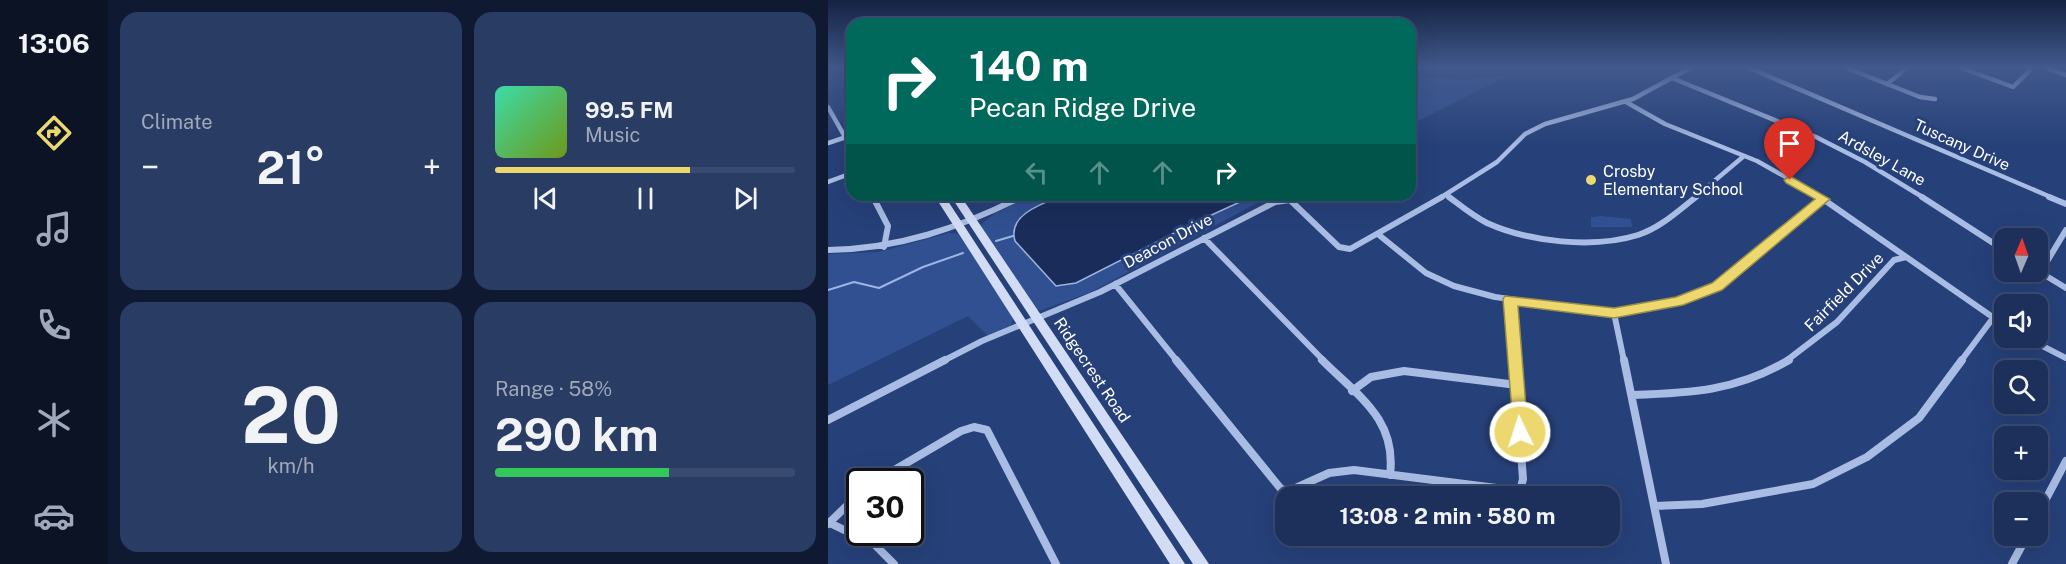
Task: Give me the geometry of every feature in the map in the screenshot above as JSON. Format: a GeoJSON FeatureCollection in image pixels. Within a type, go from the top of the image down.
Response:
{"type":"FeatureCollection","features":[{"type":"Feature","properties":{"kind":"main road","name":"Ridgecrest Road"},"geometry":{"type":"LineString","coordinates":[[943,201],[1178,564]]}},
{"type":"Feature","properties":{"kind":"main road","name":"Ridgecrest Road"},"geometry":{"type":"LineString","coordinates":[[959,201],[1202,564]]}},
{"type":"Feature","properties":{"kind":"street","name":"Deacon Drive"},"geometry":{"type":"LineString","coordinates":[[1291,201],[1344,249],[1358,246],[1446,195],[1497,162],[1525,135],[1545,124],[1626,102],[1643,93]]}},
{"type":"Feature","properties":{"kind":"street","name":"Ardsley Lane"},"geometry":{"type":"LineString","coordinates":[[1703,93],[1816,137],[1853,156],[1914,189],[1994,243]]}},
{"type":"Feature","properties":{"kind":"street","name":"Tuscany Drive"},"geometry":{"type":"LineString","coordinates":[[1808,93],[2066,204]]}},
{"type":"Feature","properties":{"kind":"street"},"geometry":{"type":"LineString","coordinates":[[1913,93],[1935,99]]}},
{"type":"Feature","properties":{"kind":"street"},"geometry":{"type":"LineString","coordinates":[[1626,102],[1665,124],[1744,156],[1824,199],[1993,318],[1919,418],[1867,457],[1813,484],[1702,504],[1655,506]]}},
{"type":"Feature","properties":{"kind":"street"},"geometry":{"type":"LineString","coordinates":[[828,108],[845,137],[828,143]]}},
{"type":"Feature","properties":{"kind":"street"},"geometry":{"type":"LineString","coordinates":[[1446,195],[1487,222],[1515,231],[1571,239],[1624,238],[1654,228],[1744,156]]}},
{"type":"Feature","properties":{"kind":"street"},"geometry":{"type":"LineString","coordinates":[[828,182],[846,175]]}},
{"type":"Feature","properties":{"kind":"street"},"geometry":{"type":"LineString","coordinates":[[1378,235],[1426,273],[1444,282],[1510,299],[1614,313],[1678,302],[1717,287],[1824,199]]}},
{"type":"Feature","properties":{"kind":"street"},"geometry":{"type":"LineString","coordinates":[[875,201],[888,226],[884,247]]}},
{"type":"Feature","properties":{"kind":"street"},"geometry":{"type":"LineString","coordinates":[[828,250],[884,247],[926,238],[971,222],[1013,201]]}},
{"type":"Feature","properties":{"kind":"street","name":"Deacon Drive"},"geometry":{"type":"LineString","coordinates":[[828,420],[982,341],[1024,326],[1115,284],[1263,206],[1280,201]]}},
{"type":"Feature","properties":{"kind":"street"},"geometry":{"type":"LineString","coordinates":[[2048,257],[2066,230]]}},
{"type":"Feature","properties":{"kind":"street"},"geometry":{"type":"LineString","coordinates":[[1204,238],[1379,418],[1390,436],[1392,453],[1390,475]]}},
{"type":"Feature","properties":{"kind":"street","name":"Fairfield Drive"},"geometry":{"type":"LineString","coordinates":[[1632,395],[1715,390],[1749,380],[1818,340],[1894,260],[1907,256]]}},
{"type":"Feature","properties":{"kind":"street"},"geometry":{"type":"LineString","coordinates":[[2048,278],[2066,288]]}},
{"type":"Feature","properties":{"kind":"street"},"geometry":{"type":"LineString","coordinates":[[1115,284],[1281,489],[1289,491],[1329,473],[1342,470],[1520,491],[1523,479],[1510,299]]}},
{"type":"Feature","properties":{"kind":"street"},"geometry":{"type":"LineString","coordinates":[[1614,313],[1666,564]]}},
{"type":"Feature","properties":{"kind":"street"},"geometry":{"type":"LineString","coordinates":[[2046,348],[2066,358]]}},
{"type":"Feature","properties":{"kind":"street"},"geometry":{"type":"LineString","coordinates":[[1352,391],[1371,377],[1404,370],[1516,385]]}},
{"type":"Feature","properties":{"kind":"street"},"geometry":{"type":"LineString","coordinates":[[898,468],[961,431],[974,427],[987,430],[1056,564]]}},
{"type":"Feature","properties":{"kind":"street"},"geometry":{"type":"LineString","coordinates":[[2048,495],[2066,461]]}},
{"type":"Feature","properties":{"kind":"street"},"geometry":{"type":"LineString","coordinates":[[846,506],[828,523],[875,545],[894,564]]}},
{"type":"Feature","properties":{"kind":"street"},"geometry":{"type":"LineString","coordinates":[[2012,564],[2022,546]]}},
{"type":"Feature","properties":{"kind":"shaded area"},"geometry":{"type":"Polygon","coordinates":[[[1416,93],[1473,93],[1416,122],[1416,93]]]}},
{"type":"Feature","properties":{"kind":"shaded area"},"geometry":{"type":"Polygon","coordinates":[[[1019,201],[1261,201],[1091,292],[1042,310],[1037,310],[979,226],[994,214],[1019,201]]]}},
{"type":"Feature","properties":{"kind":"shaded area"},"geometry":{"type":"Polygon","coordinates":[[[1242,201],[1076,283],[1056,286],[1015,241],[1014,232],[1016,224],[1022,217],[1047,202],[1242,201]]]}},
{"type":"Feature","properties":{"kind":"shaded area"},"geometry":{"type":"Polygon","coordinates":[[[1591,217],[1631,219],[1632,227],[1591,227],[1591,217]]]}},
{"type":"Feature","properties":{"kind":"shaded area"},"geometry":{"type":"Polygon","coordinates":[[[949,233],[959,234],[1013,318],[1011,325],[988,336],[968,316],[828,385],[828,254],[879,252],[949,233]]]}},
{"type":"Feature","properties":{"kind":"waterway"},"geometry":{"type":"LineString","coordinates":[[996,241],[1013,236]]}},
{"type":"Feature","properties":{"kind":"waterway"},"geometry":{"type":"LineString","coordinates":[[828,290],[854,282],[879,288],[923,267],[963,253]]}},
{"type":"Feature","properties":{"kind":"place","name":"Crosby Elementary School"},"geometry":{"type":"Point","coordinates":[1591,180]}},
{"type":"Feature","properties":{"kind":"route"},"geometry":{"type":"LineString","coordinates":[[1520,432],[1510,299],[1614,313],[1678,302],[1717,287],[1824,199],[1790,180]]}}]}
